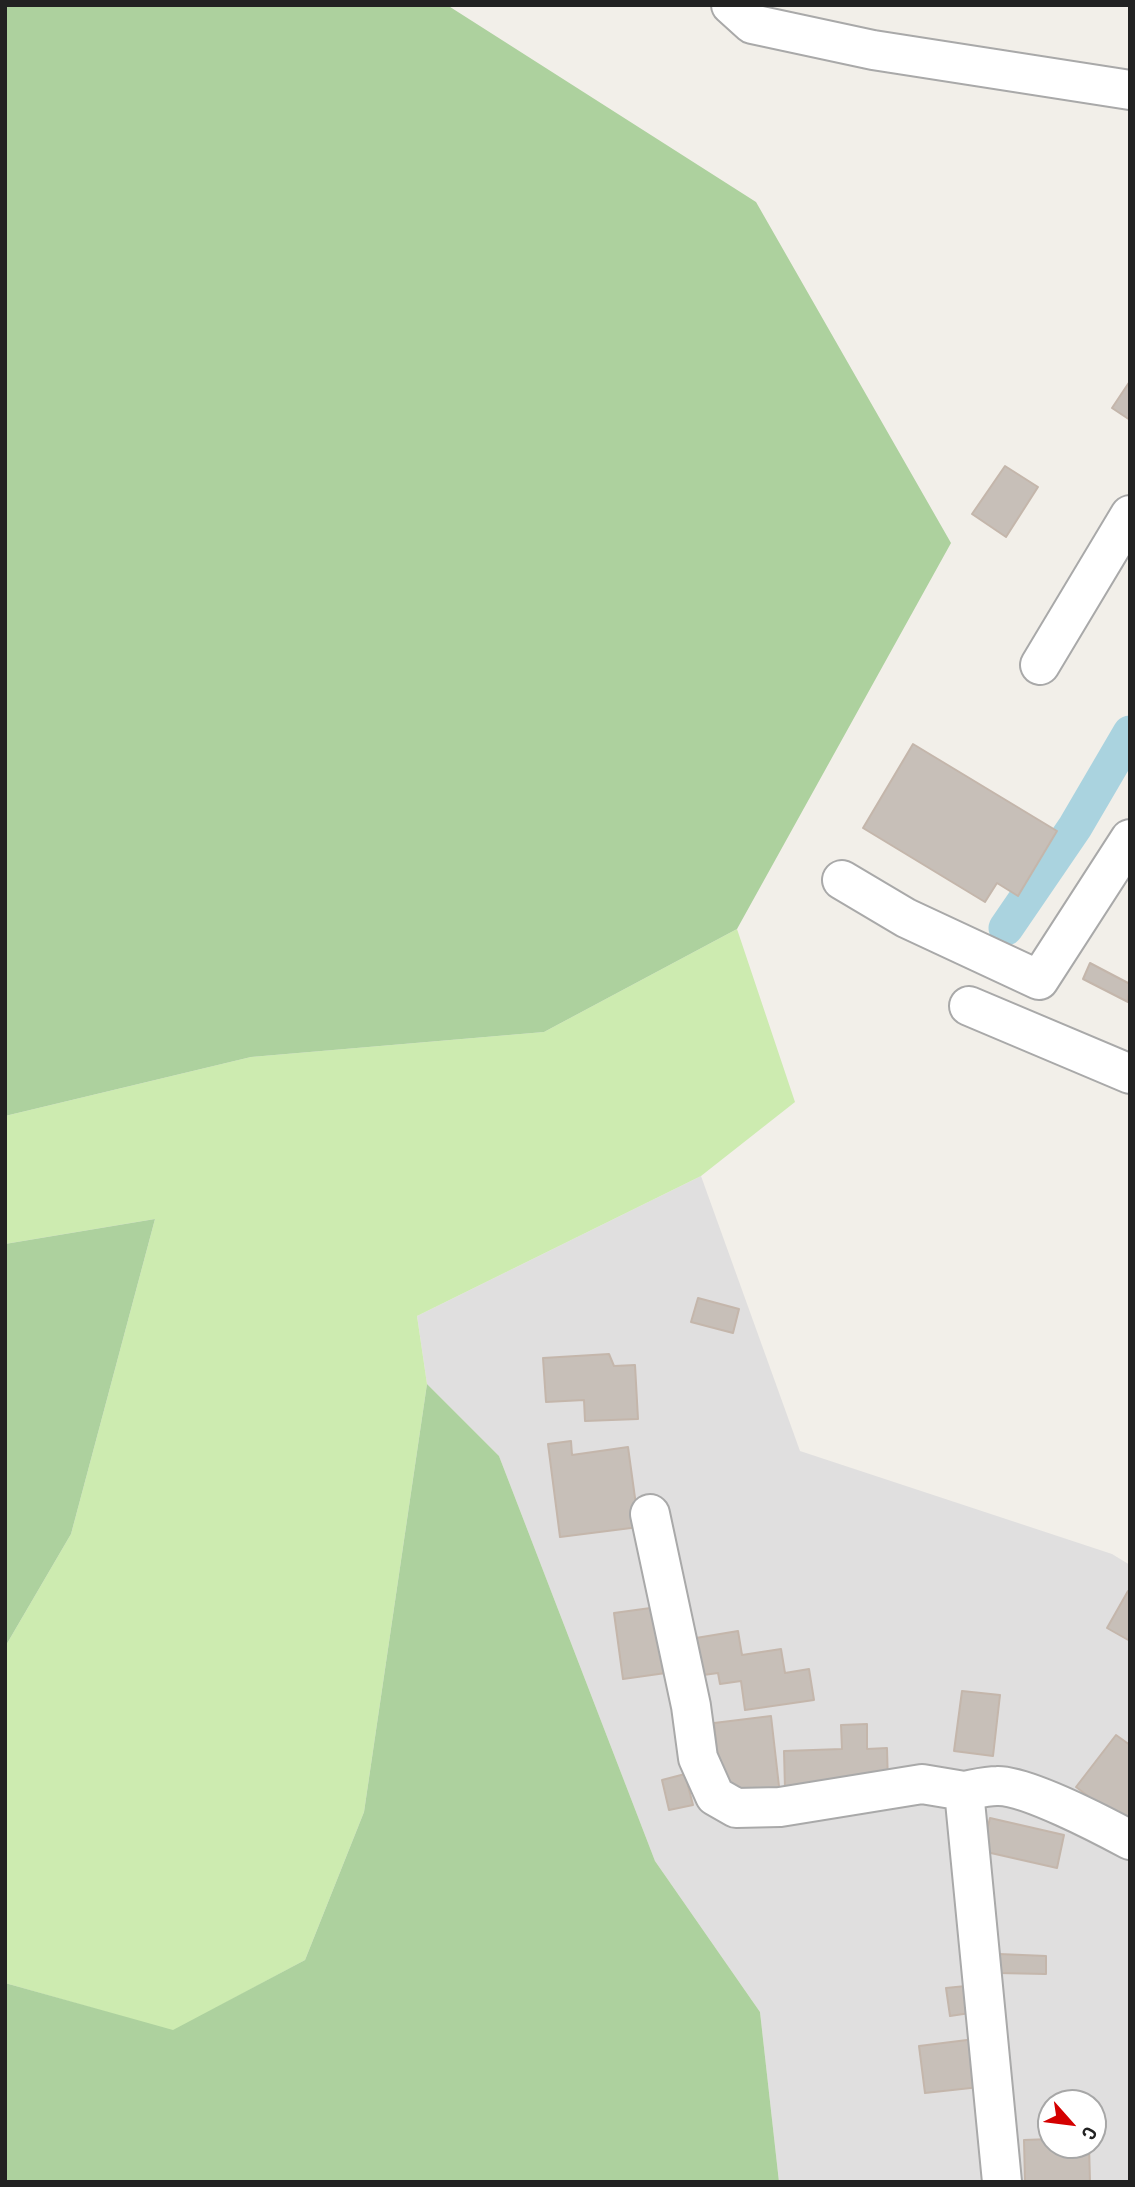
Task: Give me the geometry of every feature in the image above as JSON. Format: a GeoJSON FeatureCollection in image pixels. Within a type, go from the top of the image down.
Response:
{"type":"FeatureCollection","features":[{"type":"Feature","properties":{"kind":"street"},"geometry":{"type":"LineString","coordinates":[[732,5],[752,24],[859,47],[1130,90]]}},
{"type":"Feature","properties":{"kind":"street"},"geometry":{"type":"LineString","coordinates":[[1040,665],[1130,515]]}},
{"type":"Feature","properties":{"kind":"street"},"geometry":{"type":"LineString","coordinates":[[842,880],[906,918],[1039,980],[1130,839]]}},
{"type":"Feature","properties":{"kind":"street"},"geometry":{"type":"LineString","coordinates":[[969,1006],[1130,1074]]}},
{"type":"Feature","properties":{"kind":"street"},"geometry":{"type":"LineString","coordinates":[[650,1514],[689,1694],[698,1758],[715,1796],[736,1808],[780,1807],[922,1784],[964,1791],[998,1785],[1024,1791],[1130,1840]]}},
{"type":"Feature","properties":{"kind":"street"},"geometry":{"type":"LineString","coordinates":[[964,1791],[1002,2182]]}},
{"type":"Feature","properties":{"kind":"shaded area"},"geometry":{"type":"Polygon","coordinates":[[[701,1176],[800,1451],[1112,1554],[1130,1565],[1130,2182],[779,2182],[760,2012],[655,1861],[499,1456],[427,1384],[417,1316],[701,1176]]]}},
{"type":"Feature","properties":{"kind":"green space"},"geometry":{"type":"Polygon","coordinates":[[[5,5],[447,5],[756,202],[951,543],[737,929],[544,1032],[251,1057],[5,1116],[5,5]]]}},
{"type":"Feature","properties":{"kind":"green space"},"geometry":{"type":"Polygon","coordinates":[[[737,929],[795,1102],[701,1176],[417,1316],[427,1384],[364,1812],[305,1960],[173,2031],[5,1983],[5,1647],[71,1534],[155,1219],[5,1244],[5,1116],[251,1057],[544,1032],[737,929]]]}},
{"type":"Feature","properties":{"kind":"green space"},"geometry":{"type":"Polygon","coordinates":[[[155,1219],[71,1534],[5,1647],[5,1244],[155,1219]]]}},
{"type":"Feature","properties":{"kind":"green space"},"geometry":{"type":"Polygon","coordinates":[[[427,1384],[499,1456],[655,1861],[760,2012],[779,2182],[5,2182],[5,1983],[173,2030],[305,1960],[364,1812],[427,1384]]]}},
{"type":"Feature","properties":{"kind":"building"},"geometry":{"type":"Polygon","coordinates":[[[1130,381],[1130,420],[1112,408],[1130,381]]]}},
{"type":"Feature","properties":{"kind":"building"},"geometry":{"type":"Polygon","coordinates":[[[1005,466],[1038,487],[1006,537],[972,514],[1005,466]]]}},
{"type":"Feature","properties":{"kind":"building"},"geometry":{"type":"Polygon","coordinates":[[[913,744],[1057,831],[1018,896],[997,883],[985,902],[863,828],[913,744]]]}},
{"type":"Feature","properties":{"kind":"building"},"geometry":{"type":"Polygon","coordinates":[[[1090,963],[1130,984],[1128,1002],[1083,979],[1090,963]]]}},
{"type":"Feature","properties":{"kind":"building"},"geometry":{"type":"Polygon","coordinates":[[[698,1298],[739,1309],[733,1333],[691,1322],[698,1298]]]}},
{"type":"Feature","properties":{"kind":"building"},"geometry":{"type":"Polygon","coordinates":[[[609,1354],[614,1366],[635,1365],[638,1419],[585,1421],[584,1400],[546,1402],[543,1358],[609,1354]]]}},
{"type":"Feature","properties":{"kind":"building"},"geometry":{"type":"Polygon","coordinates":[[[571,1441],[572,1455],[628,1447],[639,1527],[560,1537],[548,1444],[571,1441]]]}},
{"type":"Feature","properties":{"kind":"building"},"geometry":{"type":"Polygon","coordinates":[[[1128,1591],[1130,1592],[1130,1641],[1107,1628],[1128,1591]]]}},
{"type":"Feature","properties":{"kind":"building"},"geometry":{"type":"Polygon","coordinates":[[[665,1606],[673,1672],[623,1679],[614,1613],[665,1606]]]}},
{"type":"Feature","properties":{"kind":"building"},"geometry":{"type":"Polygon","coordinates":[[[738,1631],[742,1655],[781,1649],[785,1673],[809,1669],[814,1700],[745,1710],[741,1681],[720,1684],[718,1673],[696,1676],[690,1639],[738,1631]]]}},
{"type":"Feature","properties":{"kind":"building"},"geometry":{"type":"Polygon","coordinates":[[[962,1691],[1000,1695],[993,1756],[954,1751],[962,1691]]]}},
{"type":"Feature","properties":{"kind":"building"},"geometry":{"type":"Polygon","coordinates":[[[771,1716],[780,1795],[721,1787],[714,1723],[771,1716]]]}},
{"type":"Feature","properties":{"kind":"building"},"geometry":{"type":"Polygon","coordinates":[[[867,1724],[867,1749],[887,1748],[888,1786],[785,1789],[784,1751],[842,1749],[841,1725],[867,1724]]]}},
{"type":"Feature","properties":{"kind":"building"},"geometry":{"type":"Polygon","coordinates":[[[1116,1735],[1130,1745],[1130,1828],[1076,1787],[1116,1735]]]}},
{"type":"Feature","properties":{"kind":"building"},"geometry":{"type":"Polygon","coordinates":[[[685,1774],[693,1805],[669,1810],[662,1780],[685,1774]]]}},
{"type":"Feature","properties":{"kind":"building"},"geometry":{"type":"Polygon","coordinates":[[[990,1818],[1064,1835],[1057,1868],[982,1851],[990,1818]]]}},
{"type":"Feature","properties":{"kind":"building"},"geometry":{"type":"Polygon","coordinates":[[[999,1954],[1046,1956],[1046,1974],[998,1973],[999,1954]]]}},
{"type":"Feature","properties":{"kind":"building"},"geometry":{"type":"Polygon","coordinates":[[[966,1986],[970,2013],[950,2016],[946,1988],[966,1986]]]}},
{"type":"Feature","properties":{"kind":"building"},"geometry":{"type":"Polygon","coordinates":[[[975,2039],[980,2087],[925,2093],[919,2046],[975,2039]]]}},
{"type":"Feature","properties":{"kind":"building"},"geometry":{"type":"Polygon","coordinates":[[[1024,2140],[1037,2140],[1037,2159],[1089,2159],[1090,2182],[1025,2182],[1024,2140]]]}},
{"type":"Feature","properties":{"kind":"waterway"},"geometry":{"type":"LineString","coordinates":[[1006,928],[1075,827],[1130,733]]}}]}
